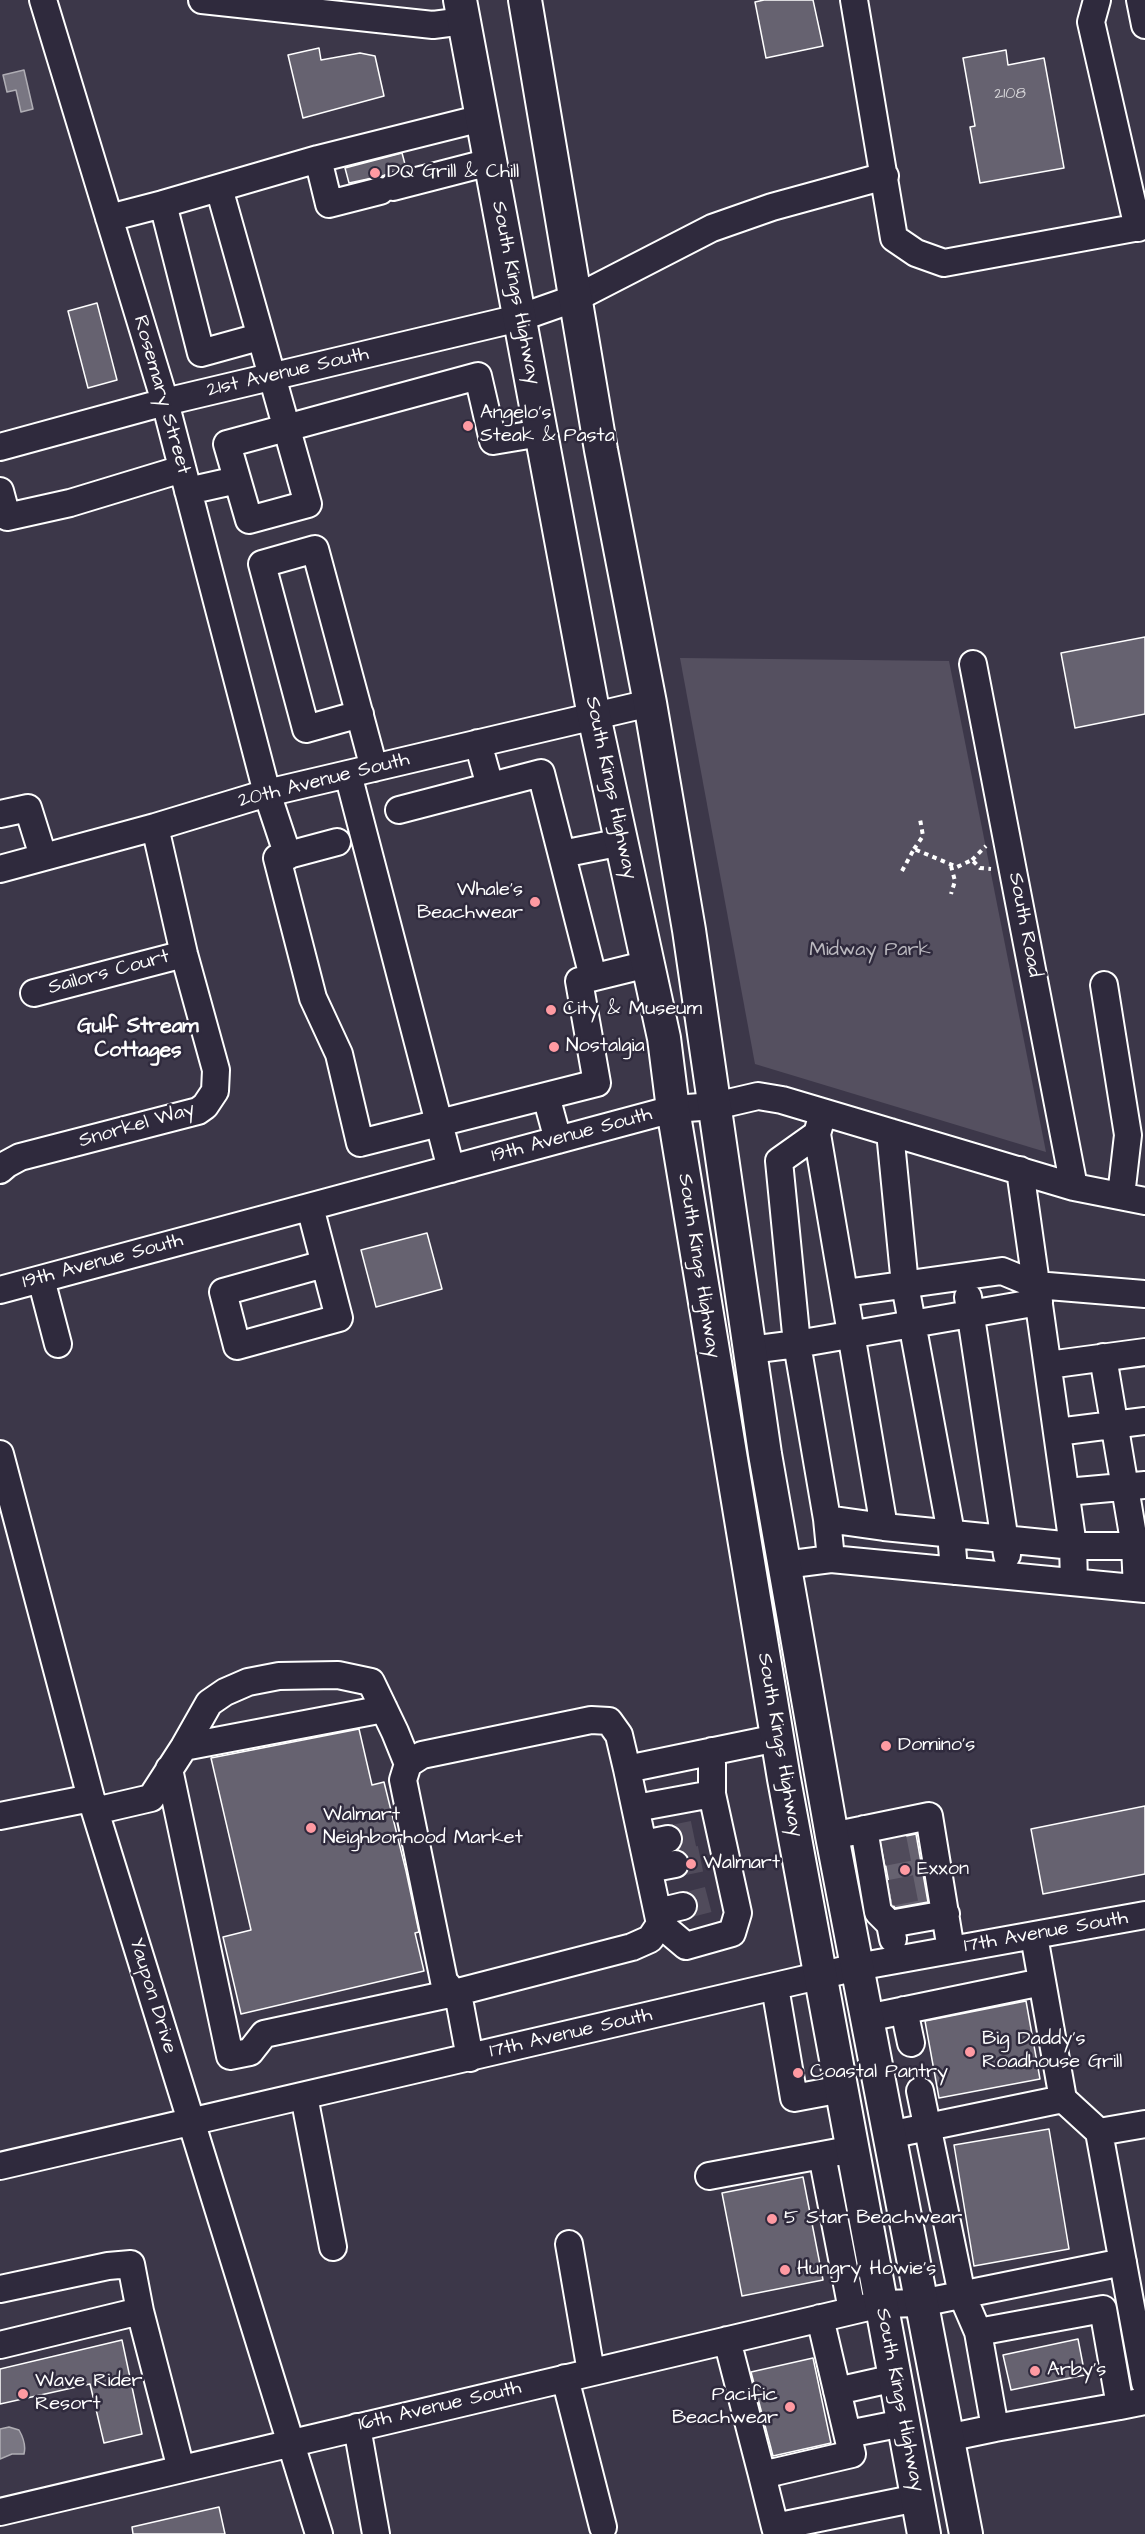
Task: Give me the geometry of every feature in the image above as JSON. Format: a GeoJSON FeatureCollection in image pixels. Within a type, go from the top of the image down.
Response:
{"type":"FeatureCollection","features":[{"type":"Feature","properties":{"kind":"main road","name":"South Kings Highway"},"geometry":{"type":"LineString","coordinates":[[525,0],[601,450],[650,703],[689,930],[750,1350],[784,1565],[834,1849],[966,2534]]}},
{"type":"Feature","properties":{"kind":"main road","name":"South Kings Highway"},"geometry":{"type":"LineString","coordinates":[[462,10],[594,716],[664,1038],[673,1109],[777,1738],[864,2209],[857,2257],[866,2307],[895,2378],[924,2534]]}},
{"type":"Feature","properties":{"kind":"street","name":"Rosemary Street"},"geometry":{"type":"LineString","coordinates":[[43,0],[165,402],[267,793],[288,855]]}},
{"type":"Feature","properties":{"kind":"street"},"geometry":{"type":"LineString","coordinates":[[202,0],[263,3],[433,25],[462,10]]}},
{"type":"Feature","properties":{"kind":"street"},"geometry":{"type":"LineString","coordinates":[[854,0],[894,238],[916,253],[944,263],[1142,227],[1091,22],[1097,0]]}},
{"type":"Feature","properties":{"kind":"street"},"geometry":{"type":"LineString","coordinates":[[1140,0],[1145,25]]}},
{"type":"Feature","properties":{"kind":"street"},"geometry":{"type":"LineString","coordinates":[[109,218],[318,159],[482,118]]}},
{"type":"Feature","properties":{"kind":"street"},"geometry":{"type":"LineString","coordinates":[[318,159],[329,204],[490,162]]}},
{"type":"Feature","properties":{"kind":"street","name":"21st Avenue South"},"geometry":{"type":"LineString","coordinates":[[0,447],[165,402],[519,318],[576,298],[712,228],[772,207],[885,176]]}},
{"type":"Feature","properties":{"kind":"street"},"geometry":{"type":"LineString","coordinates":[[219,188],[271,377],[287,427],[308,504],[249,520],[227,444],[287,427],[478,376],[493,441],[541,434]]}},
{"type":"Feature","properties":{"kind":"street"},"geometry":{"type":"LineString","coordinates":[[163,204],[201,353],[260,337]]}},
{"type":"Feature","properties":{"kind":"street"},"geometry":{"type":"LineString","coordinates":[[0,491],[7,517],[185,480],[237,480]]}},
{"type":"Feature","properties":{"kind":"street"},"geometry":{"type":"LineString","coordinates":[[360,714],[306,729],[262,564],[315,549],[360,714],[374,768]]}},
{"type":"Feature","properties":{"kind":"street","name":"South Road"},"geometry":{"type":"LineString","coordinates":[[973,664],[1074,1186]]}},
{"type":"Feature","properties":{"kind":"street","name":"20th Avenue South"},"geometry":{"type":"LineString","coordinates":[[0,869],[267,793],[650,703]]}},
{"type":"Feature","properties":{"kind":"street"},"geometry":{"type":"LineString","coordinates":[[478,743],[490,786]]}},
{"type":"Feature","properties":{"kind":"street"},"geometry":{"type":"LineString","coordinates":[[399,810],[541,773],[593,977]]}},
{"type":"Feature","properties":{"kind":"street"},"geometry":{"type":"LineString","coordinates":[[348,774],[451,1169]]}},
{"type":"Feature","properties":{"kind":"street"},"geometry":{"type":"LineString","coordinates":[[0,814],[28,808],[43,856]]}},
{"type":"Feature","properties":{"kind":"street","name":"Snorkel Way"},"geometry":{"type":"LineString","coordinates":[[0,1170],[20,1157],[187,1115],[205,1106],[215,1091],[216,1070],[184,954],[154,827]]}},
{"type":"Feature","properties":{"kind":"street"},"geometry":{"type":"LineString","coordinates":[[337,842],[277,858],[312,998],[339,1054],[360,1143],[597,1083],[579,981],[648,964]]}},
{"type":"Feature","properties":{"kind":"street"},"geometry":{"type":"LineString","coordinates":[[562,854],[622,842]]}},
{"type":"Feature","properties":{"kind":"street","name":"Sailors Court"},"geometry":{"type":"LineString","coordinates":[[34,993],[184,954]]}},
{"type":"Feature","properties":{"kind":"street"},"geometry":{"type":"LineString","coordinates":[[1104,985],[1136,1134],[1133,1199]]}},
{"type":"Feature","properties":{"kind":"street"},"geometry":{"type":"LineString","coordinates":[[546,1096],[558,1140]]}},
{"type":"Feature","properties":{"kind":"street","name":"19th Avenue South"},"geometry":{"type":"LineString","coordinates":[[0,1290],[673,1109],[714,1106],[758,1096],[820,1124],[890,1132],[1074,1186],[1133,1199]]}},
{"type":"Feature","properties":{"kind":"street"},"geometry":{"type":"LineString","coordinates":[[820,1124],[852,1335],[895,1565]]}},
{"type":"Feature","properties":{"kind":"street"},"geometry":{"type":"LineString","coordinates":[[820,1124],[779,1161],[797,1344],[827,1519],[831,1559]]}},
{"type":"Feature","properties":{"kind":"street"},"geometry":{"type":"LineString","coordinates":[[890,1132],[905,1285],[951,1533],[954,1571]]}},
{"type":"Feature","properties":{"kind":"street"},"geometry":{"type":"LineString","coordinates":[[1020,1170],[1066,1492],[1073,1546],[1074,1582]]}},
{"type":"Feature","properties":{"kind":"street"},"geometry":{"type":"LineString","coordinates":[[310,1207],[339,1318],[237,1346],[223,1292],[324,1264]]}},
{"type":"Feature","properties":{"kind":"street"},"geometry":{"type":"LineString","coordinates":[[845,1293],[1002,1271],[1038,1293]]}},
{"type":"Feature","properties":{"kind":"street"},"geometry":{"type":"LineString","coordinates":[[965,1276],[1006,1539],[1009,1576]]}},
{"type":"Feature","properties":{"kind":"street"},"geometry":{"type":"LineString","coordinates":[[41,1279],[58,1344]]}},
{"type":"Feature","properties":{"kind":"street"},"geometry":{"type":"LineString","coordinates":[[750,1350],[970,1314],[1038,1293],[1145,1294]]}},
{"type":"Feature","properties":{"kind":"street"},"geometry":{"type":"LineString","coordinates":[[1047,1365],[1145,1352]]}},
{"type":"Feature","properties":{"kind":"street"},"geometry":{"type":"LineString","coordinates":[[784,1565],[831,1559],[1141,1588],[1135,1486],[1114,1425],[1103,1357]]}},
{"type":"Feature","properties":{"kind":"street"},"geometry":{"type":"LineString","coordinates":[[1057,1432],[1145,1421]]}},
{"type":"Feature","properties":{"kind":"street","name":"Yaupon Drive"},"geometry":{"type":"LineString","coordinates":[[0,1454],[93,1804],[319,2534]]}},
{"type":"Feature","properties":{"kind":"street"},"geometry":{"type":"LineString","coordinates":[[1066,1492],[1135,1486]]}},
{"type":"Feature","properties":{"kind":"street"},"geometry":{"type":"LineString","coordinates":[[827,1519],[1073,1546],[1140,1547]]}},
{"type":"Feature","properties":{"kind":"street"},"geometry":{"type":"LineString","coordinates":[[0,1816],[151,1798],[184,1748],[209,1703],[225,1692],[249,1682],[279,1676],[338,1675],[371,1682],[408,1764]]}},
{"type":"Feature","properties":{"kind":"street"},"geometry":{"type":"LineString","coordinates":[[184,1748],[384,1709]]}},
{"type":"Feature","properties":{"kind":"street"},"geometry":{"type":"LineString","coordinates":[[470,2058],[459,2000],[444,1980],[403,1780],[408,1764],[422,1755],[591,1720],[609,1721],[619,1735],[636,1808],[656,1842],[649,1869],[659,1918],[686,1946],[732,1933],[738,1912],[726,1895],[711,1830],[712,1751]]}},
{"type":"Feature","properties":{"kind":"street"},"geometry":{"type":"LineString","coordinates":[[627,1769],[777,1738]]}},
{"type":"Feature","properties":{"kind":"street"},"geometry":{"type":"LineString","coordinates":[[170,1769],[230,2056],[250,2052],[264,2034],[454,1993],[632,1947],[650,1939],[659,1918],[682,1906]]}},
{"type":"Feature","properties":{"kind":"street"},"geometry":{"type":"LineString","coordinates":[[636,1808],[712,1794]]}},
{"type":"Feature","properties":{"kind":"street"},"geometry":{"type":"LineString","coordinates":[[834,1849],[864,1829],[929,1816],[926,1844],[933,1885],[946,1914],[951,1950]]}},
{"type":"Feature","properties":{"kind":"street"},"geometry":{"type":"LineString","coordinates":[[864,1829],[876,1854],[883,1894],[878,1912],[890,1924],[897,1959]]}},
{"type":"Feature","properties":{"kind":"street"},"geometry":{"type":"LineString","coordinates":[[834,1849],[876,1854]]}},
{"type":"Feature","properties":{"kind":"street"},"geometry":{"type":"LineString","coordinates":[[649,1869],[675,1864]]}},
{"type":"Feature","properties":{"kind":"street"},"geometry":{"type":"LineString","coordinates":[[844,1901],[883,1894]]}},
{"type":"Feature","properties":{"kind":"street"},"geometry":{"type":"LineString","coordinates":[[890,1924],[946,1914]]}},
{"type":"Feature","properties":{"kind":"street","name":"17th Avenue South"},"geometry":{"type":"LineString","coordinates":[[0,2166],[857,1967],[1145,1915]]}},
{"type":"Feature","properties":{"kind":"street"},"geometry":{"type":"LineString","coordinates":[[1034,1935],[1064,2099],[1099,2132],[1145,2383]]}},
{"type":"Feature","properties":{"kind":"street"},"geometry":{"type":"LineString","coordinates":[[867,2018],[1042,1982]]}},
{"type":"Feature","properties":{"kind":"street"},"geometry":{"type":"LineString","coordinates":[[775,1987],[794,2098],[842,2089]]}},
{"type":"Feature","properties":{"kind":"street"},"geometry":{"type":"LineString","coordinates":[[904,2010],[911,2043]]}},
{"type":"Feature","properties":{"kind":"street"},"geometry":{"type":"LineString","coordinates":[[920,2091],[962,2295],[978,2332],[995,2428]]}},
{"type":"Feature","properties":{"kind":"street"},"geometry":{"type":"LineString","coordinates":[[304,2096],[333,2247]]}},
{"type":"Feature","properties":{"kind":"street"},"geometry":{"type":"LineString","coordinates":[[889,2135],[1064,2099]]}},
{"type":"Feature","properties":{"kind":"street"},"geometry":{"type":"LineString","coordinates":[[1099,2132],[1145,2124]]}},
{"type":"Feature","properties":{"kind":"street"},"geometry":{"type":"LineString","coordinates":[[709,2176],[853,2149]]}},
{"type":"Feature","properties":{"kind":"street"},"geometry":{"type":"LineString","coordinates":[[822,2155],[834,2215],[857,2257]]}},
{"type":"Feature","properties":{"kind":"street"},"geometry":{"type":"LineString","coordinates":[[834,2215],[864,2209]]}},
{"type":"Feature","properties":{"kind":"street"},"geometry":{"type":"LineString","coordinates":[[569,2244],[591,2372]]}},
{"type":"Feature","properties":{"kind":"street","name":"16th Avenue South"},"geometry":{"type":"LineString","coordinates":[[0,2512],[866,2307],[921,2303],[1123,2262]]}},
{"type":"Feature","properties":{"kind":"street"},"geometry":{"type":"LineString","coordinates":[[0,2289],[108,2265],[131,2264],[140,2311],[181,2469]]}},
{"type":"Feature","properties":{"kind":"street"},"geometry":{"type":"LineString","coordinates":[[978,2332],[1103,2309],[1120,2406]]}},
{"type":"Feature","properties":{"kind":"street"},"geometry":{"type":"LineString","coordinates":[[0,2344],[140,2311]]}},
{"type":"Feature","properties":{"kind":"street"},"geometry":{"type":"LineString","coordinates":[[762,2475],[852,2454],[820,2318]]}},
{"type":"Feature","properties":{"kind":"street"},"geometry":{"type":"LineString","coordinates":[[727,2340],[776,2530],[917,2498]]}},
{"type":"Feature","properties":{"kind":"street"},"geometry":{"type":"LineString","coordinates":[[565,2378],[603,2527]]}},
{"type":"Feature","properties":{"kind":"street"},"geometry":{"type":"LineString","coordinates":[[837,2391],[895,2378]]}},
{"type":"Feature","properties":{"kind":"street"},"geometry":{"type":"LineString","coordinates":[[947,2438],[1145,2401]]}},
{"type":"Feature","properties":{"kind":"street"},"geometry":{"type":"LineString","coordinates":[[848,2434],[903,2423]]}},
{"type":"Feature","properties":{"kind":"street"},"geometry":{"type":"LineString","coordinates":[[357,2427],[376,2534]]}},
{"type":"Feature","properties":{"kind":"path"},"geometry":{"type":"LineString","coordinates":[[902,871],[922,836],[920,819]]}},
{"type":"Feature","properties":{"kind":"path"},"geometry":{"type":"LineString","coordinates":[[914,849],[957,867],[972,860],[985,870],[1011,861]]}},
{"type":"Feature","properties":{"kind":"path"},"geometry":{"type":"LineString","coordinates":[[951,865],[955,880],[951,894]]}},
{"type":"Feature","properties":{"kind":"green space","name":"Midway Park"},"geometry":{"type":"Polygon","coordinates":[[[680,658],[949,661],[1046,1152],[755,1064],[680,658]]]}},
{"type":"Feature","properties":{"kind":"shaded area"},"geometry":{"type":"Polygon","coordinates":[[[24,70],[33,109],[21,112],[16,90],[7,92],[3,75],[24,70]]]}},
{"type":"Feature","properties":{"kind":"shaded area"},"geometry":{"type":"Polygon","coordinates":[[[9,2427],[19,2430],[24,2442],[24,2454],[12,2454],[0,2459],[0,2429],[9,2427]]]}},
{"type":"Feature","properties":{"kind":"building"},"geometry":{"type":"Polygon","coordinates":[[[813,0],[823,46],[766,58],[755,2],[813,0]]]}},
{"type":"Feature","properties":{"kind":"building"},"geometry":{"type":"Polygon","coordinates":[[[319,48],[321,60],[360,53],[375,56],[384,96],[303,118],[288,55],[319,48]]]}},
{"type":"Feature","properties":{"kind":"building"},"geometry":{"type":"Polygon","coordinates":[[[1006,50],[1008,65],[1044,58],[1064,168],[980,183],[970,127],[975,126],[963,58],[1006,50]]]}},
{"type":"Feature","properties":{"kind":"building"},"geometry":{"type":"Polygon","coordinates":[[[402,153],[406,168],[349,183],[345,168],[402,153]]]}},
{"type":"Feature","properties":{"kind":"building"},"geometry":{"type":"Polygon","coordinates":[[[97,303],[117,380],[88,388],[68,311],[97,303]]]}},
{"type":"Feature","properties":{"kind":"building"},"geometry":{"type":"Polygon","coordinates":[[[1145,637],[1145,714],[1075,728],[1061,653],[1145,637]]]}},
{"type":"Feature","properties":{"kind":"building"},"geometry":{"type":"Polygon","coordinates":[[[427,1233],[442,1289],[376,1307],[361,1250],[427,1233]]]}},
{"type":"Feature","properties":{"kind":"building","name":"Walmart Neighborhood Market"},"geometry":{"type":"Polygon","coordinates":[[[359,1729],[372,1785],[384,1782],[419,1932],[415,1933],[424,1971],[241,2014],[223,1937],[251,1930],[211,1758],[359,1729]]]}},
{"type":"Feature","properties":{"kind":"building"},"geometry":{"type":"Polygon","coordinates":[[[1145,1806],[1145,1874],[1043,1894],[1031,1829],[1145,1806]]]}},
{"type":"Feature","properties":{"kind":"building","name":"Exxon"},"geometry":{"type":"Polygon","coordinates":[[[916,1834],[928,1902],[895,1908],[881,1841],[916,1834]]]}},
{"type":"Feature","properties":{"kind":"building"},"geometry":{"type":"Polygon","coordinates":[[[1026,2001],[1040,2079],[939,2098],[925,2021],[1026,2001]]]}},
{"type":"Feature","properties":{"kind":"building"},"geometry":{"type":"Polygon","coordinates":[[[1049,2129],[1069,2249],[974,2266],[954,2145],[1049,2129]]]}},
{"type":"Feature","properties":{"kind":"building"},"geometry":{"type":"Polygon","coordinates":[[[803,2177],[823,2280],[742,2296],[722,2193],[803,2177]]]}},
{"type":"Feature","properties":{"kind":"building"},"geometry":{"type":"Polygon","coordinates":[[[1078,2339],[1085,2375],[1011,2390],[1003,2355],[1078,2339]]]}},
{"type":"Feature","properties":{"kind":"building","name":"Wave Rider Resort"},"geometry":{"type":"Polygon","coordinates":[[[122,2340],[142,2434],[104,2443],[90,2384],[0,2404],[0,2369],[122,2340]]]}},
{"type":"Feature","properties":{"kind":"building"},"geometry":{"type":"Polygon","coordinates":[[[813,2358],[831,2443],[773,2456],[751,2372],[813,2358]]]}},
{"type":"Feature","properties":{"kind":"building"},"geometry":{"type":"Polygon","coordinates":[[[219,2507],[225,2534],[133,2534],[132,2527],[219,2507]]]}},
{"type":"Feature","properties":{"kind":"tunnel"},"geometry":{"type":"LineString","coordinates":[[668,1839],[702,1832]]}},
{"type":"Feature","properties":{"kind":"tunnel"},"geometry":{"type":"LineString","coordinates":[[883,1853],[919,1846]]}},
{"type":"Feature","properties":{"kind":"tunnel"},"geometry":{"type":"LineString","coordinates":[[675,1864],[709,1857]]}},
{"type":"Feature","properties":{"kind":"tunnel"},"geometry":{"type":"LineString","coordinates":[[890,1893],[926,1886]]}},
{"type":"Feature","properties":{"kind":"tunnel"},"geometry":{"type":"LineString","coordinates":[[683,1906],[718,1897]]}},
{"type":"Feature","properties":{"kind":"place","name":"DQ Grill & Chill"},"geometry":{"type":"Point","coordinates":[375,173]}},
{"type":"Feature","properties":{"kind":"place","name":"Angelo's Steak & Pasta"},"geometry":{"type":"Point","coordinates":[468,426]}},
{"type":"Feature","properties":{"kind":"place","name":"Whale's Beachwear"},"geometry":{"type":"Point","coordinates":[535,902]}},
{"type":"Feature","properties":{"kind":"place","name":"City & Museum"},"geometry":{"type":"Point","coordinates":[551,1010]}},
{"type":"Feature","properties":{"kind":"place","name":"Nostalgia"},"geometry":{"type":"Point","coordinates":[554,1047]}},
{"type":"Feature","properties":{"kind":"place","name":"Domino's"},"geometry":{"type":"Point","coordinates":[886,1746]}},
{"type":"Feature","properties":{"kind":"place","name":"Walmart Neighborhood Market"},"geometry":{"type":"Point","coordinates":[311,1828]}},
{"type":"Feature","properties":{"kind":"place","name":"Walmart"},"geometry":{"type":"Point","coordinates":[691,1864]}},
{"type":"Feature","properties":{"kind":"place","name":"Exxon"},"geometry":{"type":"Point","coordinates":[905,1870]}},
{"type":"Feature","properties":{"kind":"place","name":"Big Daddy's Roadhouse Grill"},"geometry":{"type":"Point","coordinates":[970,2052]}},
{"type":"Feature","properties":{"kind":"place","name":"Coastal Pantry"},"geometry":{"type":"Point","coordinates":[798,2073]}},
{"type":"Feature","properties":{"kind":"place","name":"5 Star Beachwear"},"geometry":{"type":"Point","coordinates":[772,2219]}},
{"type":"Feature","properties":{"kind":"place","name":"Hungry Howie's"},"geometry":{"type":"Point","coordinates":[785,2270]}},
{"type":"Feature","properties":{"kind":"place","name":"Arby's"},"geometry":{"type":"Point","coordinates":[1035,2371]}},
{"type":"Feature","properties":{"kind":"place","name":"Wave Rider Resort"},"geometry":{"type":"Point","coordinates":[23,2394]}},
{"type":"Feature","properties":{"kind":"place","name":"Pacific Beachwear"},"geometry":{"type":"Point","coordinates":[790,2407]}},
{"type":"Feature","properties":{"kind":"district","name":"Gulf Stream Cottages"},"geometry":{"type":"Point","coordinates":[138,1040]}}]}
